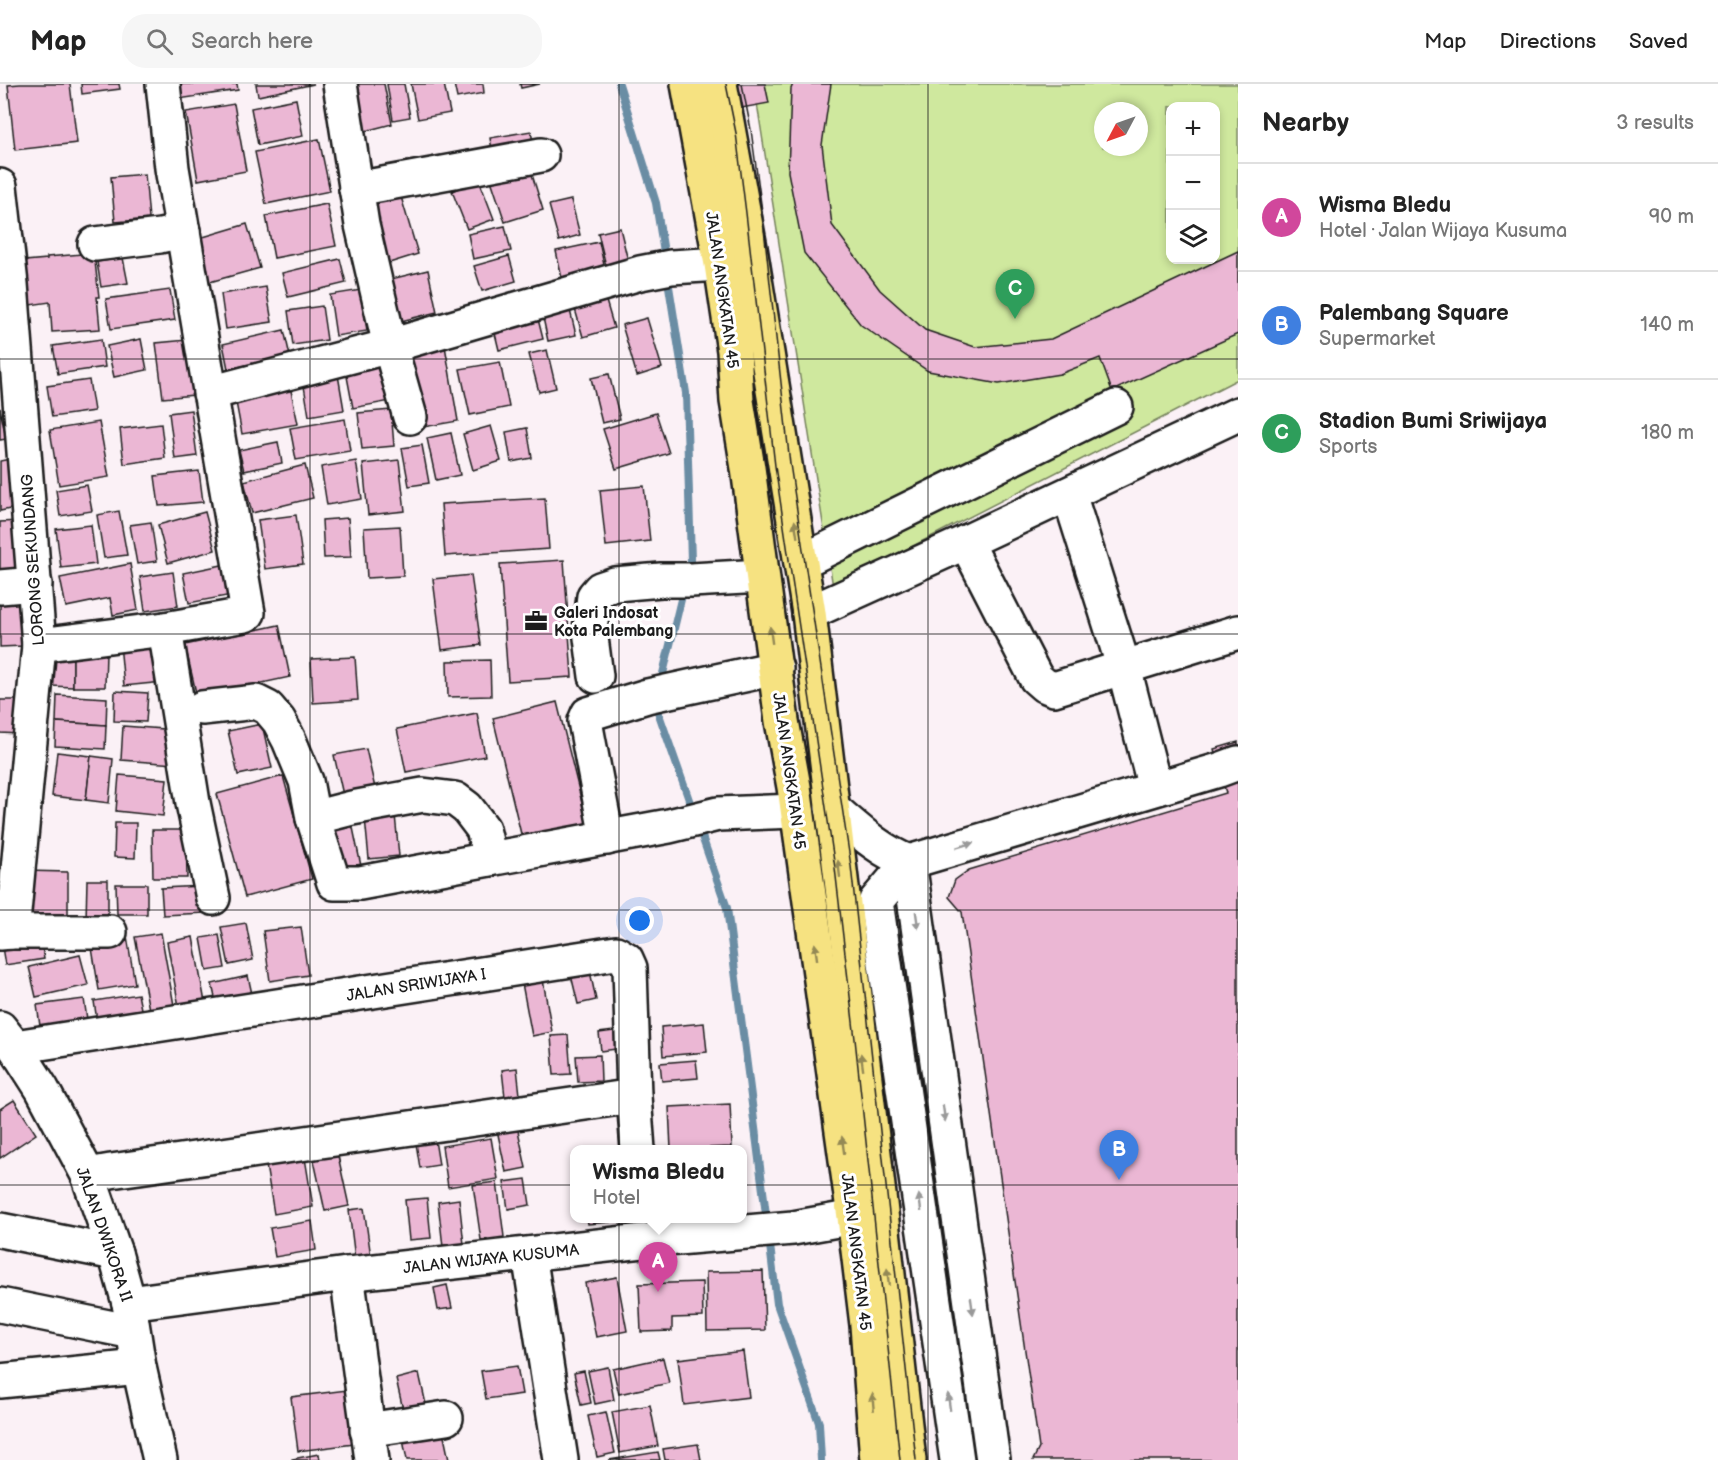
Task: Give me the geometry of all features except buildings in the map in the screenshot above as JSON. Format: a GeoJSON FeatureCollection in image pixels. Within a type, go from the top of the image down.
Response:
{"type":"FeatureCollection","features":[{"type":"Feature","properties":{"kind":"main road","name":"JALAN ANGKATAN 45"},"geometry":{"type":"LineString","coordinates":[[688,84],[721,264],[734,351],[737,401],[854,1217],[867,1325],[877,1460]]}},
{"type":"Feature","properties":{"kind":"main road"},"geometry":{"type":"LineString","coordinates":[[720,84],[750,248],[809,613],[909,1460]]}},
{"type":"Feature","properties":{"kind":"main road"},"geometry":{"type":"LineString","coordinates":[[734,351],[773,387]]}},
{"type":"Feature","properties":{"kind":"street"},"geometry":{"type":"LineString","coordinates":[[39,645],[165,629],[248,613],[172,168],[162,84]]}},
{"type":"Feature","properties":{"kind":"street"},"geometry":{"type":"LineString","coordinates":[[340,84],[362,225],[390,346],[410,417]]}},
{"type":"Feature","properties":{"kind":"street"},"geometry":{"type":"LineString","coordinates":[[356,189],[542,155]]}},
{"type":"Feature","properties":{"kind":"street","name":"LORONG SEKUNDANG"},"geometry":{"type":"LineString","coordinates":[[0,186],[11,284],[12,445],[35,584],[39,645],[13,923],[5,933]]}},
{"type":"Feature","properties":{"kind":"street"},"geometry":{"type":"LineString","coordinates":[[95,244],[183,231]]}},
{"type":"Feature","properties":{"kind":"street"},"geometry":{"type":"LineString","coordinates":[[210,393],[390,346],[640,273],[671,267],[721,264]]}},
{"type":"Feature","properties":{"kind":"street"},"geometry":{"type":"LineString","coordinates":[[801,562],[1116,407]]}},
{"type":"Feature","properties":{"kind":"street"},"geometry":{"type":"LineString","coordinates":[[809,613],[1238,414]]}},
{"type":"Feature","properties":{"kind":"street"},"geometry":{"type":"LineString","coordinates":[[1069,494],[1124,668],[1155,788]]}},
{"type":"Feature","properties":{"kind":"street"},"geometry":{"type":"LineString","coordinates":[[966,542],[1036,678],[1044,685],[1054,689],[1238,632]]}},
{"type":"Feature","properties":{"kind":"street"},"geometry":{"type":"LineString","coordinates":[[596,676],[590,630],[594,596],[600,589],[615,584],[762,576]]}},
{"type":"Feature","properties":{"kind":"street"},"geometry":{"type":"LineString","coordinates":[[0,587],[35,584]]}},
{"type":"Feature","properties":{"kind":"street"},"geometry":{"type":"LineString","coordinates":[[165,629],[193,803],[213,898]]}},
{"type":"Feature","properties":{"kind":"street"},"geometry":{"type":"LineString","coordinates":[[607,838],[585,718],[591,713],[647,696],[776,668]]}},
{"type":"Feature","properties":{"kind":"street"},"geometry":{"type":"LineString","coordinates":[[202,708],[256,702],[268,708],[279,722],[306,781],[313,818],[334,883],[360,883],[607,838],[718,814],[796,811]]}},
{"type":"Feature","properties":{"kind":"street"},"geometry":{"type":"LineString","coordinates":[[957,1460],[876,901],[909,862],[1220,770],[1238,762]]}},
{"type":"Feature","properties":{"kind":"street"},"geometry":{"type":"LineString","coordinates":[[313,818],[352,808],[423,795],[455,799],[467,807],[483,829],[490,859]]}},
{"type":"Feature","properties":{"kind":"street"},"geometry":{"type":"LineString","coordinates":[[831,808],[878,847],[909,862]]}},
{"type":"Feature","properties":{"kind":"street"},"geometry":{"type":"LineString","coordinates":[[909,862],[993,1460]]}},
{"type":"Feature","properties":{"kind":"street"},"geometry":{"type":"LineString","coordinates":[[5,933],[110,932]]}},
{"type":"Feature","properties":{"kind":"street","name":"JALAN SRIWIJAYA I"},"geometry":{"type":"LineString","coordinates":[[8,1038],[616,954],[626,959],[630,968],[638,1145]]}},
{"type":"Feature","properties":{"kind":"street","name":"JALAN DWIKORA II"},"geometry":{"type":"LineString","coordinates":[[8,1038],[42,1089],[88,1175],[115,1253],[131,1317],[139,1366],[160,1460]]}},
{"type":"Feature","properties":{"kind":"street"},"geometry":{"type":"LineString","coordinates":[[88,1175],[634,1096]]}},
{"type":"Feature","properties":{"kind":"street"},"geometry":{"type":"LineString","coordinates":[[868,1103],[905,1100]]}},
{"type":"Feature","properties":{"kind":"street","name":"JALAN WIJAYA KUSUMA"},"geometry":{"type":"LineString","coordinates":[[0,1305],[131,1317],[348,1274],[530,1254],[642,1229],[745,1231],[793,1228],[854,1217]]}},
{"type":"Feature","properties":{"kind":"street"},"geometry":{"type":"LineString","coordinates":[[0,1230],[115,1253]]}},
{"type":"Feature","properties":{"kind":"street"},"geometry":{"type":"LineString","coordinates":[[530,1254],[561,1460]]}},
{"type":"Feature","properties":{"kind":"street"},"geometry":{"type":"LineString","coordinates":[[348,1274],[370,1445],[446,1418]]}},
{"type":"Feature","properties":{"kind":"street"},"geometry":{"type":"LineString","coordinates":[[894,1326],[937,1323]]}},
{"type":"Feature","properties":{"kind":"street"},"geometry":{"type":"LineString","coordinates":[[0,1381],[139,1366]]}},
{"type":"Feature","properties":{"kind":"green space"},"geometry":{"type":"Polygon","coordinates":[[[754,84],[1238,84],[1238,379],[833,587],[754,84]]]}},
{"type":"Feature","properties":{"kind":"waterway"},"geometry":{"type":"LineString","coordinates":[[619,84],[656,203],[665,259]]}},
{"type":"Feature","properties":{"kind":"waterway"},"geometry":{"type":"LineString","coordinates":[[667,274],[686,393],[691,561],[688,572]]}},
{"type":"Feature","properties":{"kind":"waterway"},"geometry":{"type":"LineString","coordinates":[[660,686],[684,587]]}},
{"type":"Feature","properties":{"kind":"waterway"},"geometry":{"type":"LineString","coordinates":[[655,703],[694,814]]}},
{"type":"Feature","properties":{"kind":"waterway"},"geometry":{"type":"LineString","coordinates":[[699,828],[727,908],[767,1222]]}},
{"type":"Feature","properties":{"kind":"waterway"},"geometry":{"type":"LineString","coordinates":[[769,1237],[777,1304],[819,1423],[821,1460]]}},
{"type":"Feature","properties":{"kind":"tram line"},"geometry":{"type":"LineString","coordinates":[[726,84],[736,133],[775,466],[835,868],[900,1460]]}},
{"type":"Feature","properties":{"kind":"tram line"},"geometry":{"type":"LineString","coordinates":[[742,84],[762,211],[790,464],[851,866],[916,1460]]}},
{"type":"Feature","properties":{"kind":"place","name":"Stadion Bumi Sriwijaya"},"geometry":{"type":"Point","coordinates":[1015,319]}},
{"type":"Feature","properties":{"kind":"place","name":"Galeri Indosat Kota Palembang"},"geometry":{"type":"Point","coordinates":[536,621]}},
{"type":"Feature","properties":{"kind":"place","name":"Palembang Square"},"geometry":{"type":"Point","coordinates":[1119,1180]}},
{"type":"Feature","properties":{"kind":"place","name":"Wisma Bledu"},"geometry":{"type":"Point","coordinates":[658,1292]}}]}
